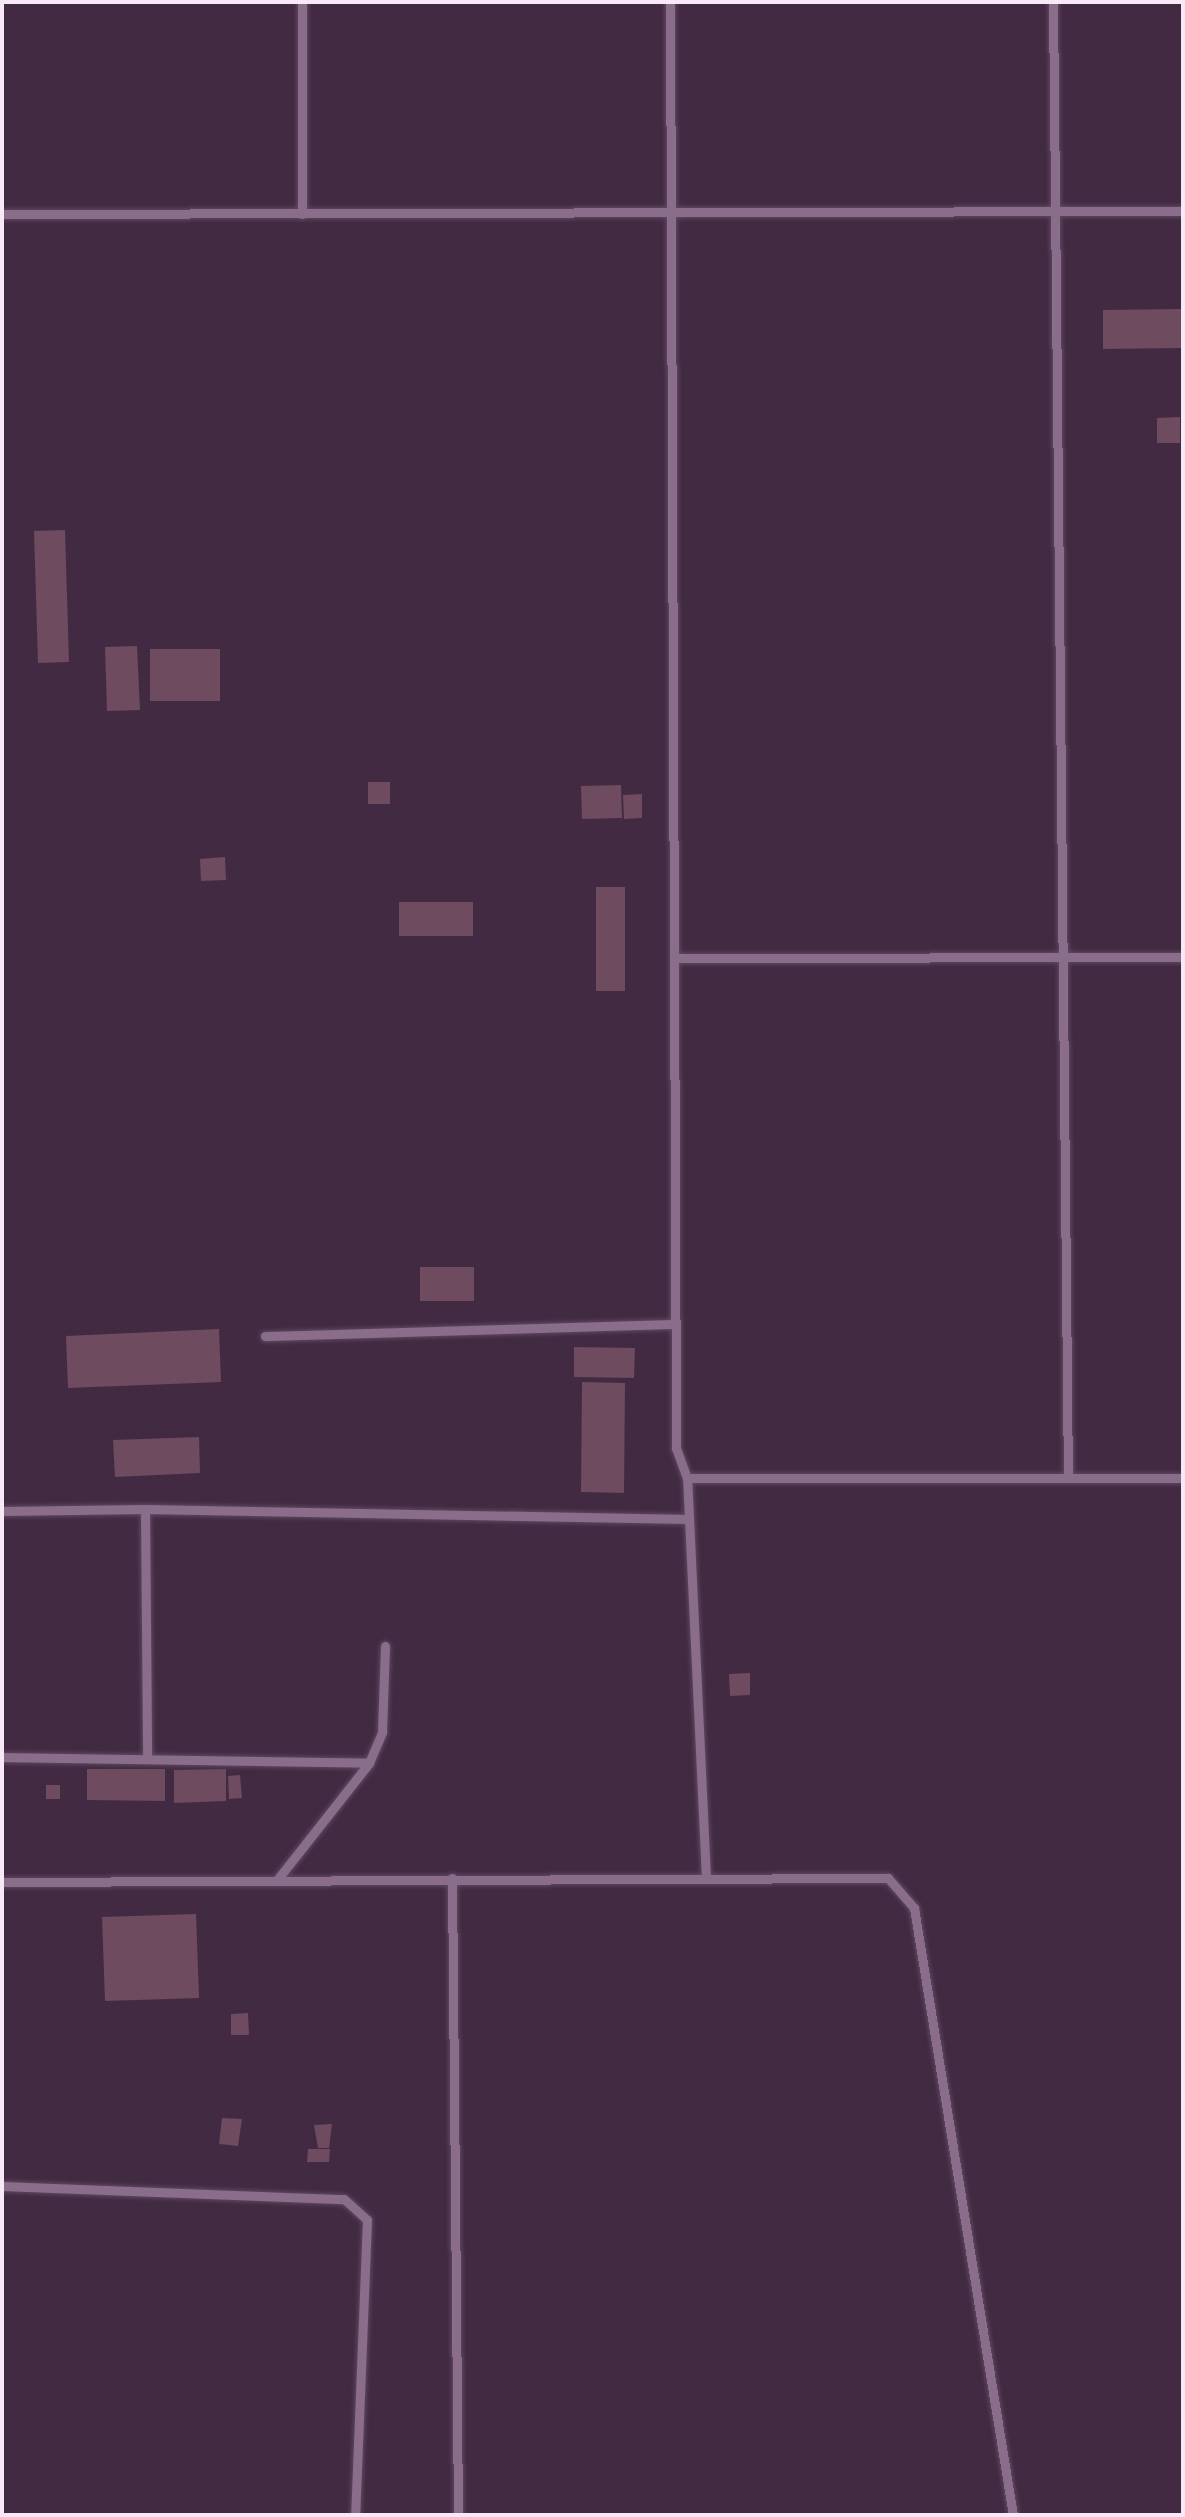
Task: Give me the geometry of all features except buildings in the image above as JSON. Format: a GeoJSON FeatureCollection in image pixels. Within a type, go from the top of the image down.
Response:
{"type":"FeatureCollection","features":[{"type":"Feature","properties":{"kind":"lane"},"geometry":{"type":"LineString","coordinates":[[302,2],[302,214]]}},
{"type":"Feature","properties":{"kind":"lane"},"geometry":{"type":"LineString","coordinates":[[670,2],[673,213],[676,1448],[687,1478],[706,1878]]}},
{"type":"Feature","properties":{"kind":"lane"},"geometry":{"type":"LineString","coordinates":[[1053,2],[1068,1478]]}},
{"type":"Feature","properties":{"kind":"lane"},"geometry":{"type":"LineString","coordinates":[[2,214],[1183,211]]}},
{"type":"Feature","properties":{"kind":"lane"},"geometry":{"type":"LineString","coordinates":[[674,958],[1183,957]]}},
{"type":"Feature","properties":{"kind":"lane"},"geometry":{"type":"LineString","coordinates":[[265,1336],[676,1324]]}},
{"type":"Feature","properties":{"kind":"lane"},"geometry":{"type":"LineString","coordinates":[[687,1478],[1183,1478]]}},
{"type":"Feature","properties":{"kind":"lane"},"geometry":{"type":"LineString","coordinates":[[2,1511],[145,1509],[689,1518]]}},
{"type":"Feature","properties":{"kind":"lane"},"geometry":{"type":"LineString","coordinates":[[145,1509],[147,1759]]}},
{"type":"Feature","properties":{"kind":"lane"},"geometry":{"type":"LineString","coordinates":[[277,1880],[369,1763],[382,1732],[385,1646]]}},
{"type":"Feature","properties":{"kind":"lane"},"geometry":{"type":"LineString","coordinates":[[2,1757],[369,1763]]}},
{"type":"Feature","properties":{"kind":"lane"},"geometry":{"type":"LineString","coordinates":[[452,1878],[458,2515]]}},
{"type":"Feature","properties":{"kind":"lane"},"geometry":{"type":"LineString","coordinates":[[2,1882],[888,1878],[914,1908],[1013,2515]]}},
{"type":"Feature","properties":{"kind":"lane"},"geometry":{"type":"LineString","coordinates":[[2,2186],[344,2199],[367,2220],[355,2515]]}}]}
